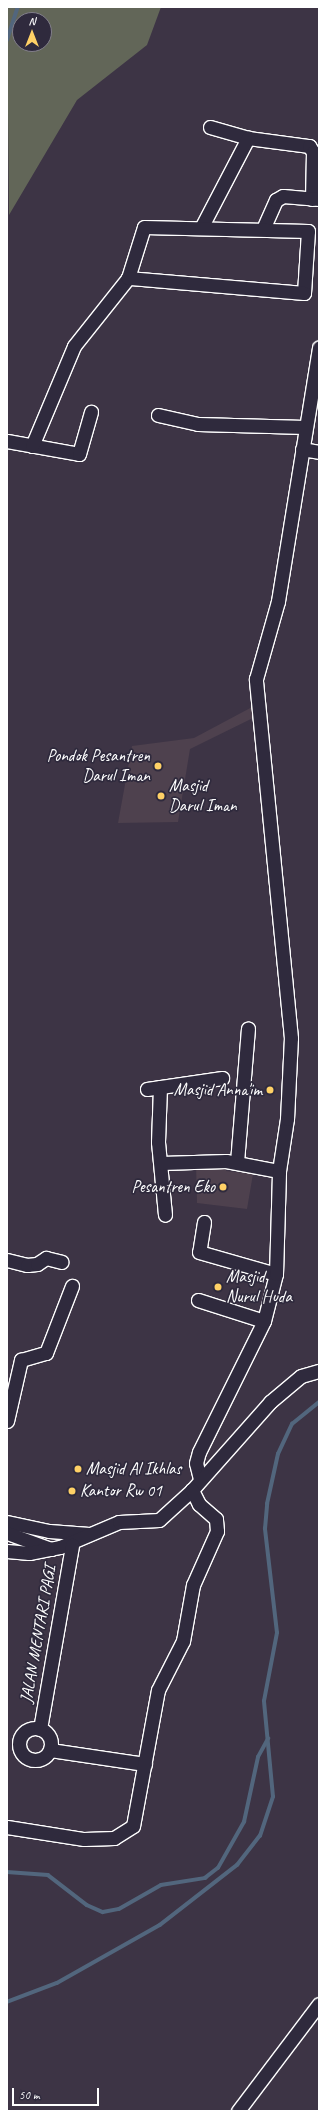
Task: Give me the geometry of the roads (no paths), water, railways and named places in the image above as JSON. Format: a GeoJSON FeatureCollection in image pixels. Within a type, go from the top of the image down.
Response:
{"type":"FeatureCollection","features":[{"type":"Feature","properties":{"kind":"street"},"geometry":{"type":"LineString","coordinates":[[210,127],[248,138],[309,146],[313,152],[316,199],[284,196],[276,200],[263,229]]}},
{"type":"Feature","properties":{"kind":"street"},"geometry":{"type":"LineString","coordinates":[[202,228],[248,138]]}},
{"type":"Feature","properties":{"kind":"street"},"geometry":{"type":"LineString","coordinates":[[32,446],[74,346],[128,278],[144,227],[308,231],[304,293],[128,278]]}},
{"type":"Feature","properties":{"kind":"street"},"geometry":{"type":"LineString","coordinates":[[200,1479],[196,1463],[199,1452],[264,1322],[276,1274],[279,1171],[286,1119],[291,1038],[284,996],[278,879],[256,679],[278,601],[305,427],[315,402],[319,347]]}},
{"type":"Feature","properties":{"kind":"street"},"geometry":{"type":"LineString","coordinates":[[7,441],[79,454],[91,412]]}},
{"type":"Feature","properties":{"kind":"street"},"geometry":{"type":"LineString","coordinates":[[158,415],[198,424],[305,427]]}},
{"type":"Feature","properties":{"kind":"street"},"geometry":{"type":"LineString","coordinates":[[302,448],[319,452]]}},
{"type":"Feature","properties":{"kind":"street"},"geometry":{"type":"LineString","coordinates":[[238,1162],[248,1028]]}},
{"type":"Feature","properties":{"kind":"street"},"geometry":{"type":"LineString","coordinates":[[147,1088],[222,1078]]}},
{"type":"Feature","properties":{"kind":"street"},"geometry":{"type":"LineString","coordinates":[[160,1087],[161,1163],[165,1215]]}},
{"type":"Feature","properties":{"kind":"street"},"geometry":{"type":"LineString","coordinates":[[161,1163],[238,1162],[244,1166],[279,1171]]}},
{"type":"Feature","properties":{"kind":"street"},"geometry":{"type":"LineString","coordinates":[[204,1222],[199,1252],[276,1274]]}},
{"type":"Feature","properties":{"kind":"street"},"geometry":{"type":"LineString","coordinates":[[7,1260],[27,1265],[37,1264],[46,1258],[62,1262]]}},
{"type":"Feature","properties":{"kind":"street"},"geometry":{"type":"LineString","coordinates":[[7,1421],[21,1360],[46,1353],[72,1286]]}},
{"type":"Feature","properties":{"kind":"street"},"geometry":{"type":"LineString","coordinates":[[198,1300],[264,1322]]}},
{"type":"Feature","properties":{"kind":"street"},"geometry":{"type":"LineString","coordinates":[[7,1551],[29,1553],[72,1545],[89,1534],[119,1522],[159,1520],[192,1490],[200,1479],[270,1402],[301,1376],[319,1371]]}},
{"type":"Feature","properties":{"kind":"street"},"geometry":{"type":"LineString","coordinates":[[7,1827],[84,1839],[114,1838],[126,1832],[133,1826],[158,1690],[183,1641],[193,1585],[217,1531],[216,1519],[199,1504],[192,1490]]}},
{"type":"Feature","properties":{"kind":"street"},"geometry":{"type":"LineString","coordinates":[[7,1522],[49,1531],[89,1534]]}},
{"type":"Feature","properties":{"kind":"street"},"geometry":{"type":"LineString","coordinates":[[7,1534],[51,1549]]}},
{"type":"Feature","properties":{"kind":"street","name":"JALAN MENTARI PAGI"},"geometry":{"type":"LineString","coordinates":[[40,1729],[72,1545]]}},
{"type":"Feature","properties":{"kind":"street"},"geometry":{"type":"LineString","coordinates":[[40,1729],[48,1735],[50,1750],[44,1758],[34,1760],[25,1757],[13,1744],[26,1731],[40,1729]]}},
{"type":"Feature","properties":{"kind":"street"},"geometry":{"type":"LineString","coordinates":[[50,1750],[145,1764]]}},
{"type":"Feature","properties":{"kind":"street"},"geometry":{"type":"LineString","coordinates":[[238,2111],[319,2004]]}},
{"type":"Feature","properties":{"kind":"waterway"},"geometry":{"type":"LineString","coordinates":[[7,40],[18,7]]}},
{"type":"Feature","properties":{"kind":"waterway"},"geometry":{"type":"LineString","coordinates":[[7,2002],[57,1983],[160,1925],[237,1865],[260,1836],[273,1797],[264,1701],[277,1633],[265,1529],[267,1504],[278,1454],[292,1424],[319,1402]]}},
{"type":"Feature","properties":{"kind":"waterway"},"geometry":{"type":"LineString","coordinates":[[7,1872],[48,1875],[87,1905],[103,1912],[119,1909],[161,1885],[205,1878],[218,1868],[244,1822],[258,1757],[268,1739]]}},
{"type":"Feature","properties":{"kind":"place","name":"Pondok Pesantren Darul Iman"},"geometry":{"type":"Point","coordinates":[158,766]}},
{"type":"Feature","properties":{"kind":"place","name":"Masjid Darul Iman"},"geometry":{"type":"Point","coordinates":[161,796]}},
{"type":"Feature","properties":{"kind":"place","name":"Masjid Anna'im"},"geometry":{"type":"Point","coordinates":[270,1090]}},
{"type":"Feature","properties":{"kind":"place","name":"Pesantren Eko"},"geometry":{"type":"Point","coordinates":[223,1187]}},
{"type":"Feature","properties":{"kind":"place","name":"Masjid Nurul Huda"},"geometry":{"type":"Point","coordinates":[218,1287]}},
{"type":"Feature","properties":{"kind":"place","name":"Masjid Al Ikhlas"},"geometry":{"type":"Point","coordinates":[78,1469]}},
{"type":"Feature","properties":{"kind":"place","name":"Kantor Rw 01"},"geometry":{"type":"Point","coordinates":[72,1491]}}]}
